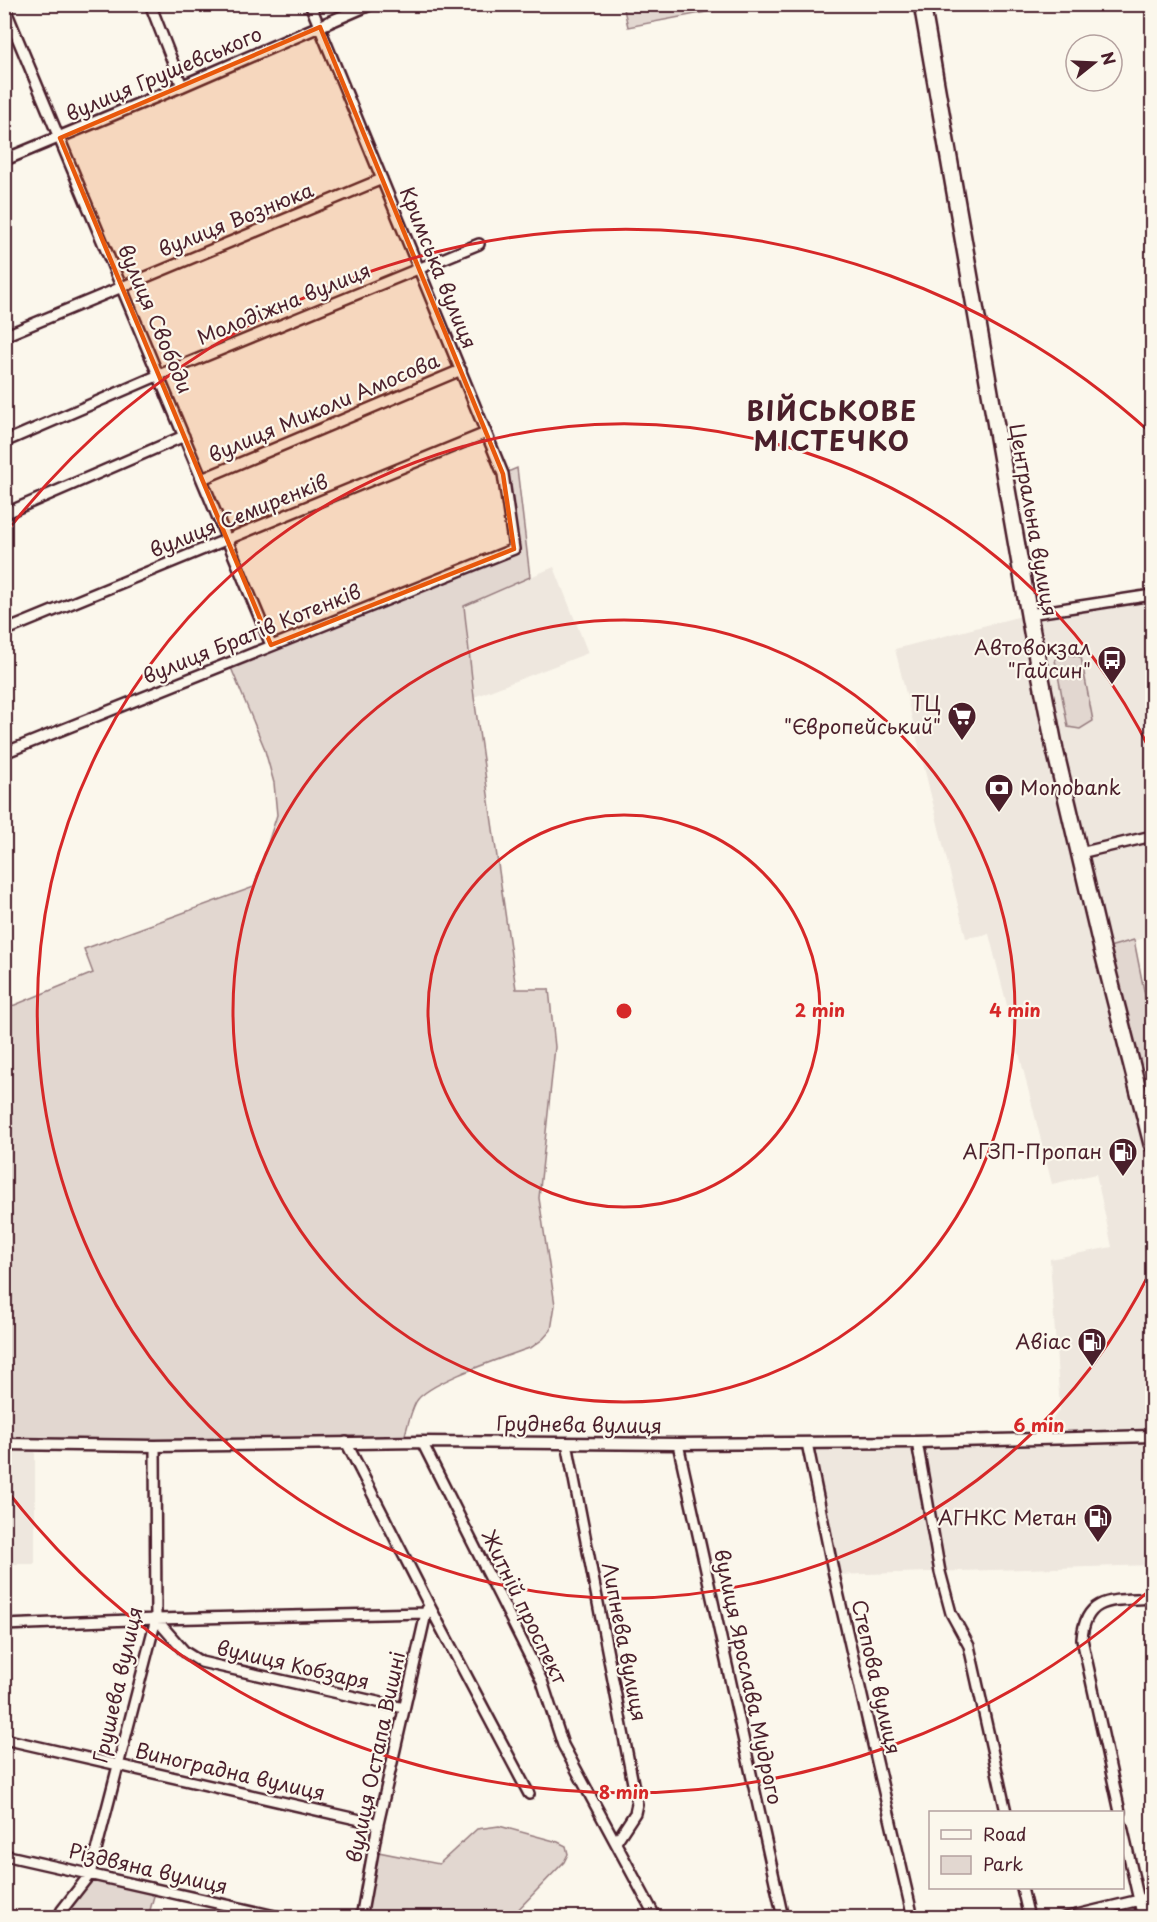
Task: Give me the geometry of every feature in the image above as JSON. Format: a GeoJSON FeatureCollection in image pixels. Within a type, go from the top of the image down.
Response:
{"type":"FeatureCollection","features":[{"type":"Feature","properties":{"kind":"highway","name":"Центральна вулиця"},"geometry":{"type":"LineString","coordinates":[[921,4],[1055,750],[1152,1144]]}},
{"type":"Feature","properties":{"kind":"street"},"geometry":{"type":"LineString","coordinates":[[150,4],[182,86]]}},
{"type":"Feature","properties":{"kind":"street","name":"Кримська вулиця"},"geometry":{"type":"LineString","coordinates":[[310,4],[503,474],[514,549]]}},
{"type":"Feature","properties":{"kind":"street","name":"вулиця Грушевського"},"geometry":{"type":"LineString","coordinates":[[4,160],[371,4]]}},
{"type":"Feature","properties":{"kind":"street","name":"вулиця Свободи"},"geometry":{"type":"LineString","coordinates":[[4,6],[271,645]]}},
{"type":"Feature","properties":{"kind":"street","name":"вулиця Вознюка"},"geometry":{"type":"LineString","coordinates":[[4,336],[382,179]]}},
{"type":"Feature","properties":{"kind":"street","name":"Молодіжна вулиця"},"geometry":{"type":"LineString","coordinates":[[4,442],[159,375],[479,244]]}},
{"type":"Feature","properties":{"kind":"street","name":"вулиця Миколи Амосова"},"geometry":{"type":"LineString","coordinates":[[202,479],[461,370]]}},
{"type":"Feature","properties":{"kind":"street","name":"вулиця Семиренків"},"geometry":{"type":"LineString","coordinates":[[4,631],[486,433]]}},
{"type":"Feature","properties":{"kind":"street","name":"вулиця Миколи Амосова"},"geometry":{"type":"LineString","coordinates":[[4,514],[184,436]]}},
{"type":"Feature","properties":{"kind":"street","name":"вулиця Братів Котенків"},"geometry":{"type":"LineString","coordinates":[[7,752],[514,549]]}},
{"type":"Feature","properties":{"kind":"street"},"geometry":{"type":"LineString","coordinates":[[1029,614],[1152,595]]}},
{"type":"Feature","properties":{"kind":"street"},"geometry":{"type":"LineString","coordinates":[[4,741],[7,752]]}},
{"type":"Feature","properties":{"kind":"street"},"geometry":{"type":"LineString","coordinates":[[1080,853],[1152,836]]}},
{"type":"Feature","properties":{"kind":"street","name":"Груднева вулиця"},"geometry":{"type":"LineString","coordinates":[[4,1444],[155,1446],[422,1442],[678,1444],[917,1442],[1152,1436]]}},
{"type":"Feature","properties":{"kind":"street"},"geometry":{"type":"LineString","coordinates":[[346,1442],[427,1609],[529,1794]]}},
{"type":"Feature","properties":{"kind":"street","name":"Житній проспект"},"geometry":{"type":"LineString","coordinates":[[422,1442],[542,1681],[563,1745],[656,1917]]}},
{"type":"Feature","properties":{"kind":"street"},"geometry":{"type":"LineString","coordinates":[[917,1442],[940,1572],[951,1613],[969,1646],[1006,1811]]}},
{"type":"Feature","properties":{"kind":"street","name":"Липнева вулиця"},"geometry":{"type":"LineString","coordinates":[[567,1443],[637,1804],[635,1813],[616,1842]]}},
{"type":"Feature","properties":{"kind":"street","name":"Степова вулиця"},"geometry":{"type":"LineString","coordinates":[[807,1443],[837,1586],[913,1917]]}},
{"type":"Feature","properties":{"kind":"street","name":"вулиця Ярослава Мудрого"},"geometry":{"type":"LineString","coordinates":[[678,1444],[783,1917]]}},
{"type":"Feature","properties":{"kind":"street","name":"Грушева вулиця"},"geometry":{"type":"LineString","coordinates":[[58,1917],[90,1874],[156,1619],[155,1446]]}},
{"type":"Feature","properties":{"kind":"street"},"geometry":{"type":"LineString","coordinates":[[1120,1811],[1082,1639],[1083,1627],[1093,1607],[1102,1602],[1152,1598]]}},
{"type":"Feature","properties":{"kind":"street","name":"вулиця Кобзаря"},"geometry":{"type":"LineString","coordinates":[[4,1625],[427,1609]]}},
{"type":"Feature","properties":{"kind":"street","name":"вулиця Остапа Вишні"},"geometry":{"type":"LineString","coordinates":[[362,1917],[378,1824],[427,1609]]}},
{"type":"Feature","properties":{"kind":"street","name":"вулиця Кобзаря"},"geometry":{"type":"LineString","coordinates":[[156,1619],[185,1652],[201,1662],[404,1708]]}},
{"type":"Feature","properties":{"kind":"street","name":"Виноградна вулиця"},"geometry":{"type":"LineString","coordinates":[[4,1739],[378,1824]]}},
{"type":"Feature","properties":{"kind":"street"},"geometry":{"type":"LineString","coordinates":[[1124,1835],[1143,1917]]}},
{"type":"Feature","properties":{"kind":"street","name":"Різдвяна вулиця"},"geometry":{"type":"LineString","coordinates":[[4,1855],[284,1917]]}},
{"type":"Feature","properties":{"kind":"street"},"geometry":{"type":"LineString","coordinates":[[1022,1889],[1029,1917]]}},
{"type":"Feature","properties":{"kind":"street"},"geometry":{"type":"LineString","coordinates":[[1064,1917],[1152,1897]]}},
{"type":"Feature","properties":{"kind":"highlighted area"},"geometry":{"type":"Polygon","coordinates":[[[320,27],[503,474],[514,549],[271,645],[60,138],[320,27]]]}},
{"type":"Feature","properties":{"kind":"shaded area"},"geometry":{"type":"Polygon","coordinates":[[[554,567],[588,653],[474,697],[464,605],[554,567]]]}},
{"type":"Feature","properties":{"kind":"shaded area"},"geometry":{"type":"Polygon","coordinates":[[[1152,595],[1152,936],[1103,949],[1152,1149],[1152,1565],[834,1575],[807,1443],[1038,1438],[1060,1409],[1050,1259],[1112,1247],[1096,1174],[1052,1184],[989,934],[966,938],[895,649],[1029,614],[1152,595]]]}},
{"type":"Feature","properties":{"kind":"shaded area"},"geometry":{"type":"Polygon","coordinates":[[[4,1444],[35,1444],[35,1564],[5,1564],[4,1444]]]}},
{"type":"Feature","properties":{"kind":"green space"},"geometry":{"type":"Polygon","coordinates":[[[623,4],[743,5],[628,27],[623,4]]]}},
{"type":"Feature","properties":{"kind":"green space"},"geometry":{"type":"Polygon","coordinates":[[[517,468],[530,577],[464,606],[474,697],[516,989],[549,989],[555,1047],[539,1198],[555,1305],[551,1330],[532,1347],[469,1370],[423,1394],[414,1406],[403,1442],[5,1444],[5,1009],[93,973],[84,949],[254,887],[277,815],[274,783],[264,747],[229,663],[513,550],[503,474],[517,468]]]}},
{"type":"Feature","properties":{"kind":"green space"},"geometry":{"type":"Polygon","coordinates":[[[1061,653],[1081,657],[1093,721],[1080,729],[1068,727],[1055,660],[1061,653]]]}},
{"type":"Feature","properties":{"kind":"green space"},"geometry":{"type":"Polygon","coordinates":[[[1134,940],[1152,1031],[1152,1144],[1102,949],[1134,940]]]}},
{"type":"Feature","properties":{"kind":"green space"},"geometry":{"type":"Polygon","coordinates":[[[499,1826],[558,1842],[566,1846],[568,1854],[564,1862],[511,1917],[363,1918],[373,1851],[439,1864],[477,1829],[499,1826]]]}},
{"type":"Feature","properties":{"kind":"green space"},"geometry":{"type":"Polygon","coordinates":[[[90,1874],[156,1889],[148,1917],[58,1918],[90,1874]]]}},
{"type":"Feature","properties":{"kind":"place","name":"Автовокзал \"Гайсин\""},"geometry":{"type":"Point","coordinates":[1112,686]}},
{"type":"Feature","properties":{"kind":"place","name":"ТЦ \"Європейський\""},"geometry":{"type":"Point","coordinates":[962,742]}},
{"type":"Feature","properties":{"kind":"place","name":"Monobank"},"geometry":{"type":"Point","coordinates":[999,814]}},
{"type":"Feature","properties":{"kind":"place","name":"АГЗП-Пропан"},"geometry":{"type":"Point","coordinates":[1123,1178]}},
{"type":"Feature","properties":{"kind":"place","name":"Авіас"},"geometry":{"type":"Point","coordinates":[1092,1368]}},
{"type":"Feature","properties":{"kind":"place","name":"АГНКС Метан"},"geometry":{"type":"Point","coordinates":[1098,1544]}},
{"type":"Feature","properties":{"kind":"district","name":"ВІЙСЬКОВЕ МІСТЕЧКО"},"geometry":{"type":"Point","coordinates":[832,427]}}]}
